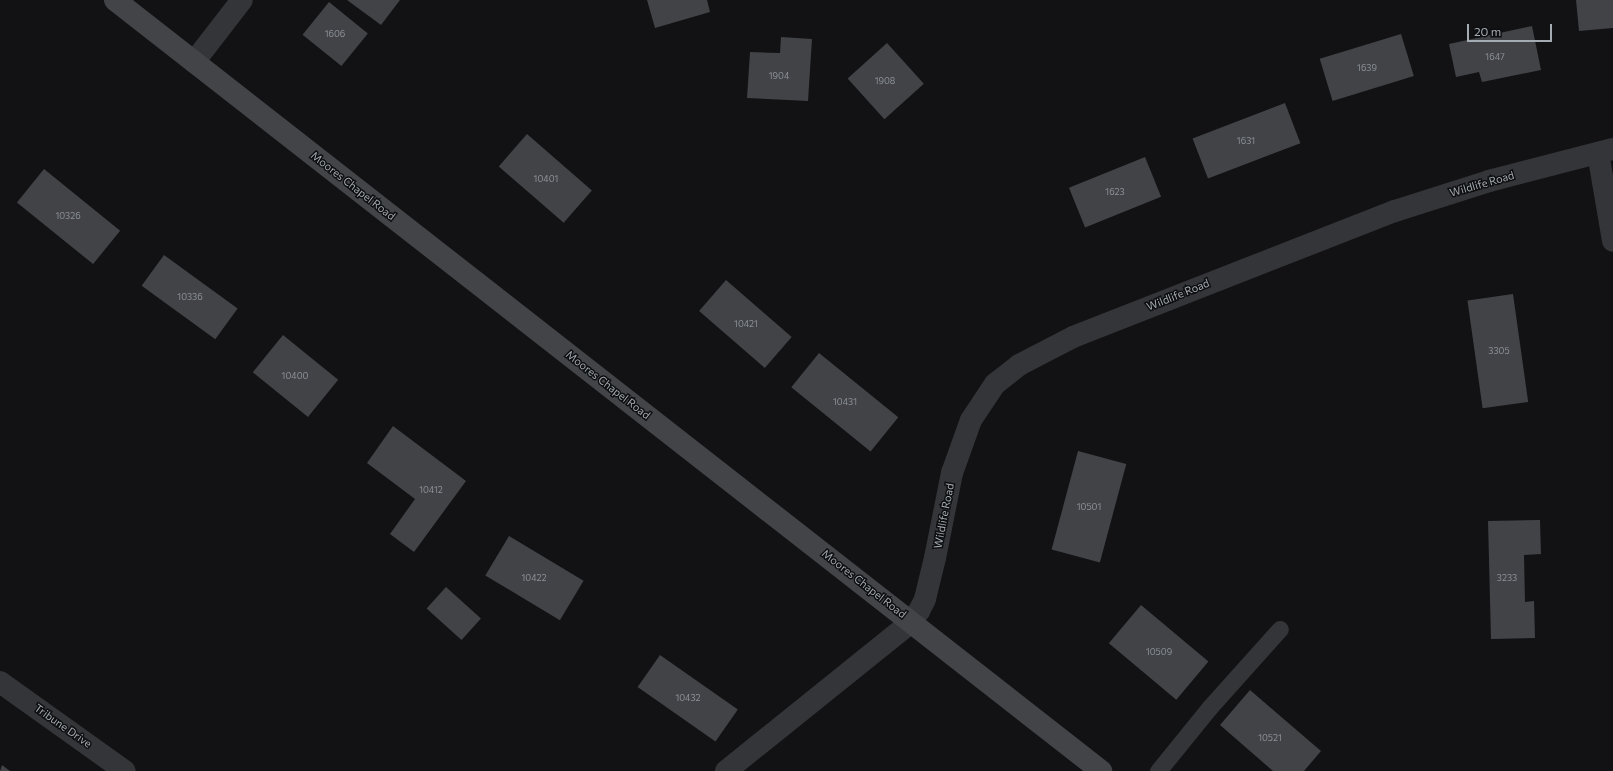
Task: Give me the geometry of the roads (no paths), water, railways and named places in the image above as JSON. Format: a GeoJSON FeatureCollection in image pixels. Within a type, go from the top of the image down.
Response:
{"type":"FeatureCollection","features":[{"type":"Feature","properties":{"kind":"main road","name":"Moores Chapel Road"},"geometry":{"type":"LineString","coordinates":[[115,0],[1101,771]]}},
{"type":"Feature","properties":{"kind":"street"},"geometry":{"type":"LineString","coordinates":[[194,62],[242,0]]}},
{"type":"Feature","properties":{"kind":"street"},"geometry":{"type":"LineString","coordinates":[[1606,151],[1613,240]]}},
{"type":"Feature","properties":{"kind":"street","name":"Wildlife Road"},"geometry":{"type":"LineString","coordinates":[[726,771],[911,622],[925,599],[952,474],[971,420],[995,384],[1019,365],[1073,337],[1395,211],[1488,181],[1606,151]]}},
{"type":"Feature","properties":{"kind":"street","name":"Tribune Drive"},"geometry":{"type":"LineString","coordinates":[[0,682],[125,771]]}},
{"type":"Feature","properties":{"kind":"lane"},"geometry":{"type":"LineString","coordinates":[[1158,771],[1209,708],[1280,629]]}}]}
